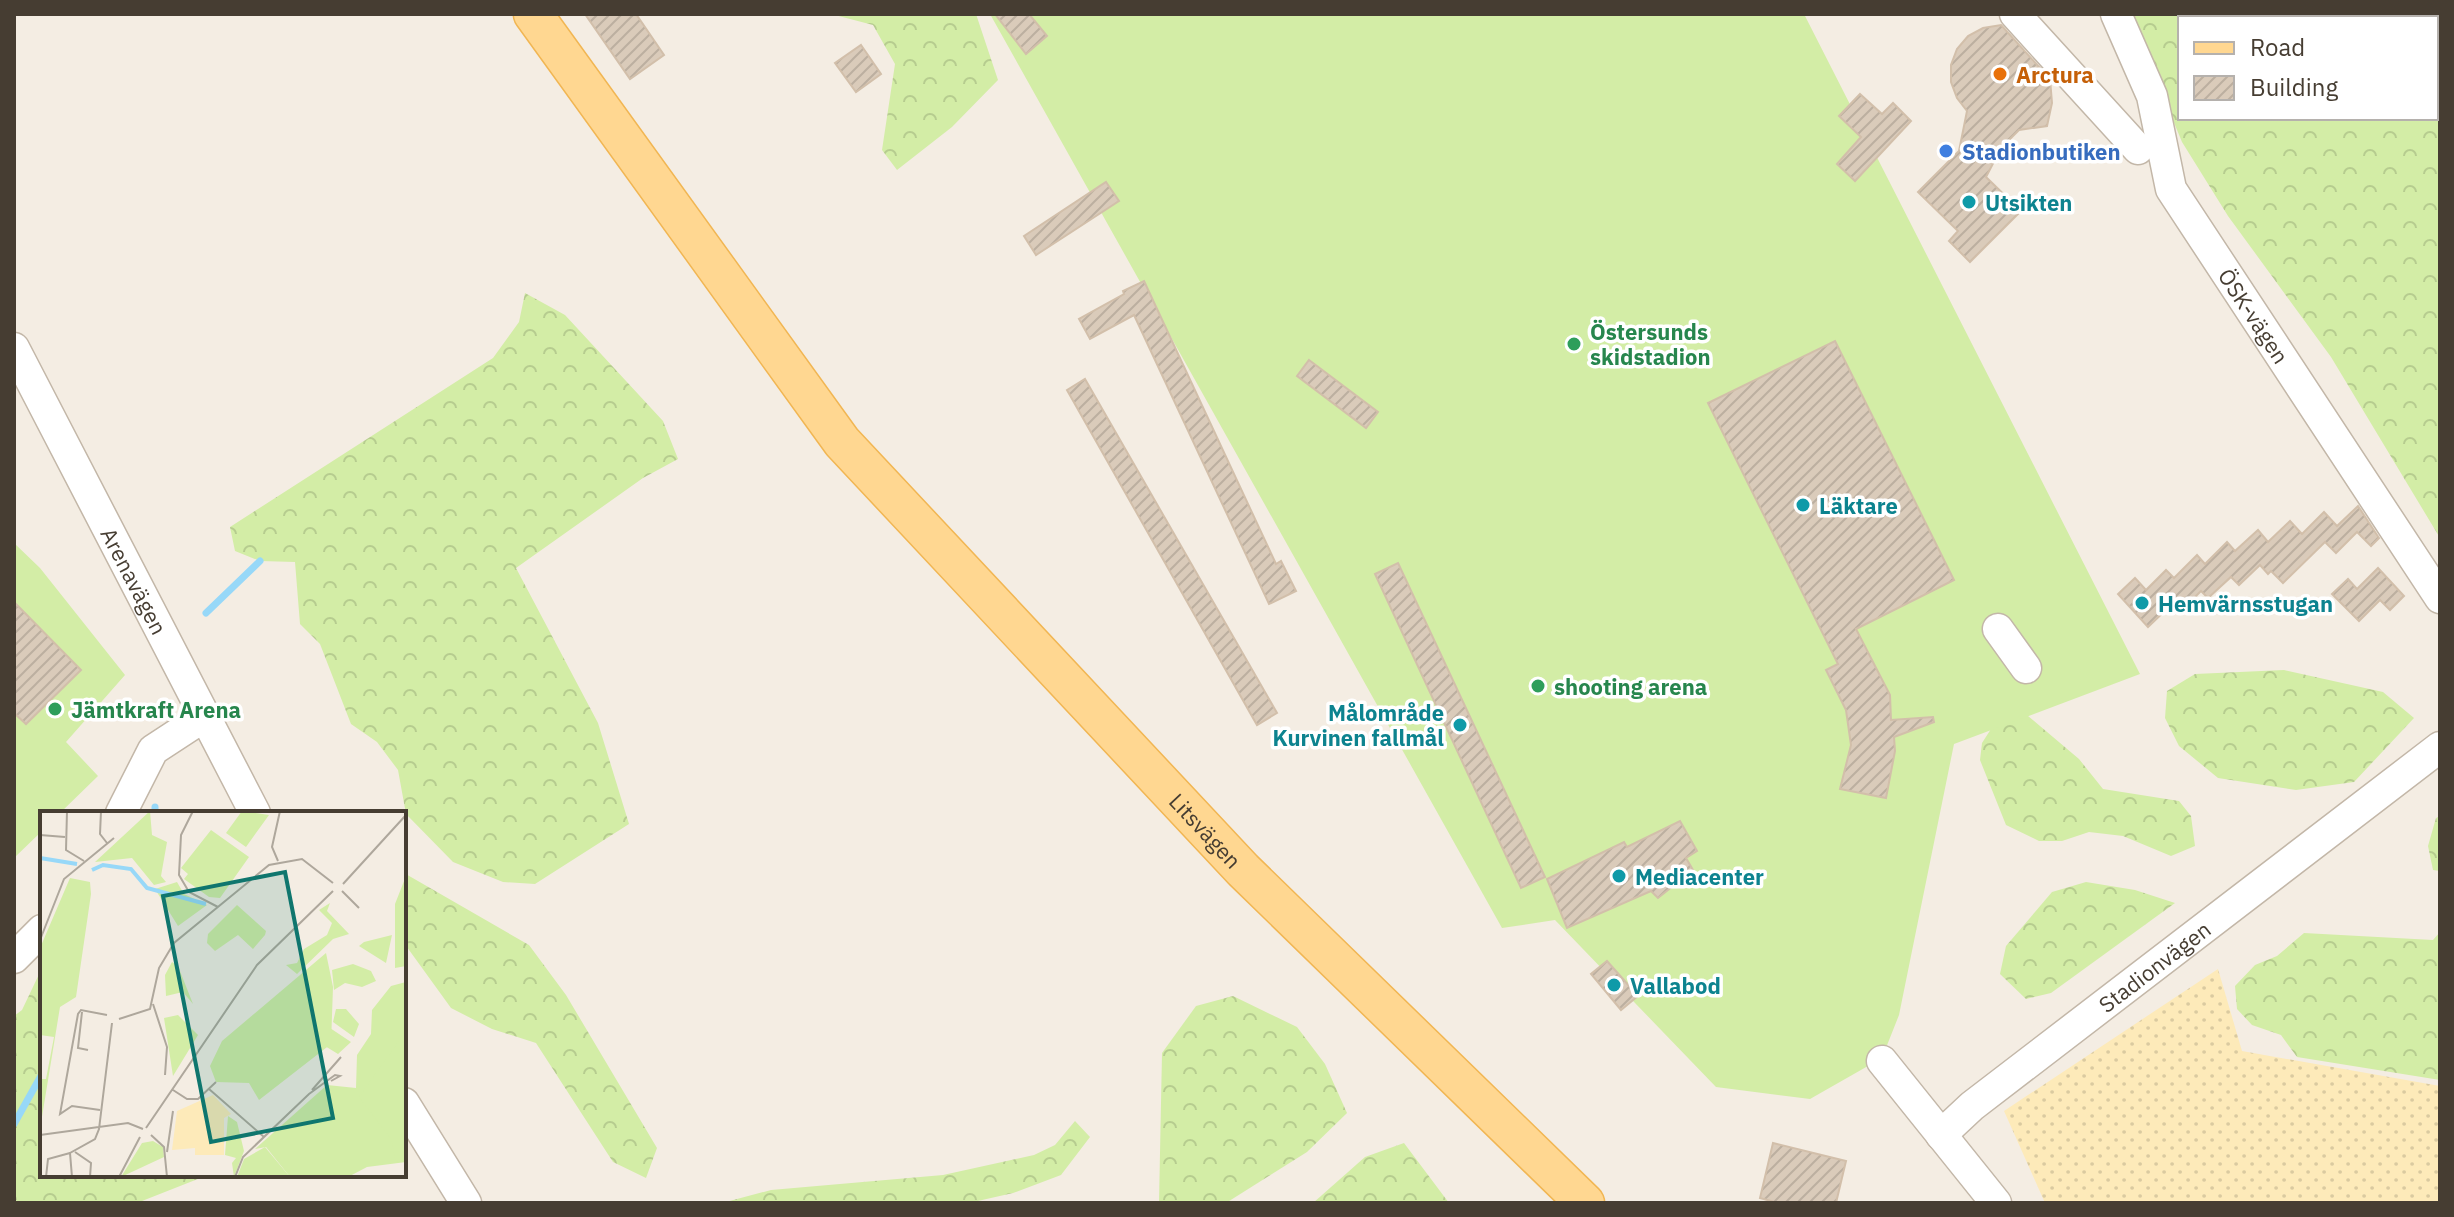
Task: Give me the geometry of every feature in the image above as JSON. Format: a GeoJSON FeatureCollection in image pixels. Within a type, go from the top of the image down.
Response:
{"type":"FeatureCollection","features":[{"type":"Feature","properties":{"kind":"main road","name":"Litsvägen"},"geometry":{"type":"LineString","coordinates":[[533,14],[842,442],[1243,870],[1585,1203]]}},
{"type":"Feature","properties":{"kind":"street"},"geometry":{"type":"LineString","coordinates":[[2015,14],[2138,149]]}},
{"type":"Feature","properties":{"kind":"street","name":"ÖSK-vägen"},"geometry":{"type":"LineString","coordinates":[[2116,14],[2152,96],[2171,189],[2440,598]]}},
{"type":"Feature","properties":{"kind":"street","name":"Arenavägen"},"geometry":{"type":"LineString","coordinates":[[14,348],[254,811]]}},
{"type":"Feature","properties":{"kind":"street"},"geometry":{"type":"LineString","coordinates":[[1998,629],[2026,668]]}},
{"type":"Feature","properties":{"kind":"street"},"geometry":{"type":"LineString","coordinates":[[122,811],[153,750],[205,716]]}},
{"type":"Feature","properties":{"kind":"street","name":"Stadionvägen"},"geometry":{"type":"LineString","coordinates":[[1941,1135],[1972,1106],[2440,747]]}},
{"type":"Feature","properties":{"kind":"street"},"geometry":{"type":"LineString","coordinates":[[14,958],[40,932]]}},
{"type":"Feature","properties":{"kind":"street"},"geometry":{"type":"LineString","coordinates":[[1882,1061],[1996,1203]]}},
{"type":"Feature","properties":{"kind":"street"},"geometry":{"type":"LineString","coordinates":[[406,1106],[466,1203]]}},
{"type":"Feature","properties":{"kind":"green space"},"geometry":{"type":"Polygon","coordinates":[[[831,14],[976,14],[998,80],[952,127],[897,170],[882,150],[895,64],[873,25],[831,14]]]}},
{"type":"Feature","properties":{"kind":"green space","name":"Östersunds skidstadion"},"geometry":{"type":"Polygon","coordinates":[[[990,14],[1804,14],[2140,674],[1954,744],[1899,1015],[1882,1058],[1810,1099],[1716,1087],[1555,920],[1502,928],[990,14]]]}},
{"type":"Feature","properties":{"kind":"green space"},"geometry":{"type":"Polygon","coordinates":[[[2129,14],[2440,14],[2440,538],[2331,357],[2228,216],[2182,142],[2129,14]]]}},
{"type":"Feature","properties":{"kind":"green space"},"geometry":{"type":"Polygon","coordinates":[[[525,293],[565,315],[663,421],[678,459],[643,478],[516,568],[598,723],[629,824],[535,884],[503,882],[453,862],[406,814],[398,770],[377,742],[351,724],[320,644],[300,624],[295,562],[260,561],[235,551],[230,527],[493,358],[519,322],[525,293]]]}},
{"type":"Feature","properties":{"kind":"green space","name":"Jämtkraft Arena"},"geometry":{"type":"Polygon","coordinates":[[[14,543],[40,568],[125,675],[66,742],[98,776],[62,811],[40,811],[40,833],[14,858],[14,543]]]}},
{"type":"Feature","properties":{"kind":"green space"},"geometry":{"type":"Polygon","coordinates":[[[2284,670],[2383,692],[2414,718],[2354,782],[2296,790],[2218,778],[2179,746],[2165,718],[2167,691],[2195,674],[2284,670]]]}},
{"type":"Feature","properties":{"kind":"green space"},"geometry":{"type":"Polygon","coordinates":[[[2021,710],[2079,759],[2103,789],[2179,801],[2191,816],[2195,846],[2171,856],[2123,836],[2089,832],[2062,841],[2039,841],[2006,825],[1980,760],[1982,743],[1998,718],[2021,710]]]}},
{"type":"Feature","properties":{"kind":"green space"},"geometry":{"type":"Polygon","coordinates":[[[2440,816],[2440,871],[2433,870],[2428,846],[2436,818],[2440,816]]]}},
{"type":"Feature","properties":{"kind":"green space"},"geometry":{"type":"Polygon","coordinates":[[[406,874],[529,945],[566,995],[657,1148],[646,1178],[613,1162],[536,1043],[492,1029],[451,1008],[406,946],[406,874]]]}},
{"type":"Feature","properties":{"kind":"green space"},"geometry":{"type":"Polygon","coordinates":[[[2086,882],[2135,890],[2175,903],[2051,993],[2026,999],[2000,974],[2006,946],[2052,892],[2086,882]]]}},
{"type":"Feature","properties":{"kind":"green space"},"geometry":{"type":"Polygon","coordinates":[[[2440,932],[2440,1080],[2297,1057],[2281,1035],[2252,1025],[2237,1009],[2235,986],[2255,965],[2277,956],[2304,933],[2433,940],[2440,932]]]}},
{"type":"Feature","properties":{"kind":"green space"},"geometry":{"type":"Polygon","coordinates":[[[40,972],[40,1177],[203,1177],[137,1203],[14,1203],[14,1016],[22,1010],[40,972]]]}},
{"type":"Feature","properties":{"kind":"green space"},"geometry":{"type":"Polygon","coordinates":[[[1233,996],[1297,1027],[1325,1064],[1347,1113],[1307,1152],[1226,1203],[1159,1203],[1162,1053],[1196,1006],[1233,996]]]}},
{"type":"Feature","properties":{"kind":"green space"},"geometry":{"type":"Polygon","coordinates":[[[1075,1121],[1090,1137],[1061,1175],[1013,1193],[969,1203],[722,1203],[771,1190],[943,1175],[1034,1155],[1055,1145],[1075,1121]]]}},
{"type":"Feature","properties":{"kind":"green space"},"geometry":{"type":"Polygon","coordinates":[[[1404,1143],[1449,1203],[1313,1203],[1365,1157],[1404,1143]]]}},
{"type":"Feature","properties":{"kind":"sand"},"geometry":{"type":"Polygon","coordinates":[[[2218,969],[2242,1051],[2440,1086],[2440,1203],[2045,1203],[2004,1111],[2218,969]]]}},
{"type":"Feature","properties":{"kind":"building"},"geometry":{"type":"Polygon","coordinates":[[[585,14],[636,14],[664,55],[630,79],[585,14]]]}},
{"type":"Feature","properties":{"kind":"building"},"geometry":{"type":"Polygon","coordinates":[[[995,14],[1029,14],[1047,36],[1026,54],[995,14]]]}},
{"type":"Feature","properties":{"kind":"building"},"geometry":{"type":"Polygon","coordinates":[[[2001,25],[2050,79],[2052,103],[2047,126],[2019,130],[2001,148],[1986,177],[2021,211],[1970,262],[1949,241],[1958,231],[1918,192],[1959,151],[1967,111],[1957,98],[1951,82],[1951,65],[1957,49],[1968,36],[1983,28],[2001,25]]]}},
{"type":"Feature","properties":{"kind":"building"},"geometry":{"type":"Polygon","coordinates":[[[861,45],[881,74],[856,92],[835,63],[861,45]]]}},
{"type":"Feature","properties":{"kind":"building"},"geometry":{"type":"Polygon","coordinates":[[[1860,94],[1882,114],[1893,103],[1911,121],[1855,181],[1837,164],[1861,137],[1839,116],[1860,94]]]}},
{"type":"Feature","properties":{"kind":"building"},"geometry":{"type":"Polygon","coordinates":[[[1106,182],[1119,201],[1036,255],[1024,236],[1106,182]]]}},
{"type":"Feature","properties":{"kind":"building"},"geometry":{"type":"Polygon","coordinates":[[[1144,281],[1276,564],[1281,561],[1296,591],[1269,604],[1134,315],[1090,339],[1079,319],[1144,281]]]}},
{"type":"Feature","properties":{"kind":"building"},"geometry":{"type":"Polygon","coordinates":[[[1835,341],[1954,580],[1856,629],[1890,695],[1891,720],[1933,717],[1934,722],[1894,737],[1895,751],[1886,798],[1840,789],[1851,745],[1846,710],[1826,670],[1838,664],[1708,403],[1835,341]]]}},
{"type":"Feature","properties":{"kind":"building"},"geometry":{"type":"Polygon","coordinates":[[[1309,360],[1378,412],[1366,428],[1297,376],[1309,360]]]}},
{"type":"Feature","properties":{"kind":"building"},"geometry":{"type":"Polygon","coordinates":[[[1085,379],[1277,713],[1257,725],[1067,390],[1085,379]]]}},
{"type":"Feature","properties":{"kind":"building"},"geometry":{"type":"Polygon","coordinates":[[[2358,506],[2379,538],[2371,546],[2357,532],[2336,553],[2325,542],[2283,583],[2260,565],[2239,585],[2231,577],[2208,598],[2201,591],[2179,613],[2171,605],[2148,627],[2118,594],[2135,578],[2146,590],[2166,570],[2174,578],[2197,555],[2205,564],[2227,542],[2235,551],[2258,530],[2268,542],[2290,521],[2302,534],[2324,512],[2337,526],[2358,506]]]}},
{"type":"Feature","properties":{"kind":"building","name":"Målområde Kurvinen fallmål"},"geometry":{"type":"Polygon","coordinates":[[[1398,563],[1545,877],[1521,888],[1375,574],[1398,563]]]}},
{"type":"Feature","properties":{"kind":"building"},"geometry":{"type":"Polygon","coordinates":[[[2378,568],[2404,596],[2390,610],[2380,600],[2359,621],[2332,594],[2348,579],[2357,589],[2378,568]]]}},
{"type":"Feature","properties":{"kind":"building"},"geometry":{"type":"Polygon","coordinates":[[[14,602],[81,670],[26,724],[14,713],[14,602]]]}},
{"type":"Feature","properties":{"kind":"building","name":"Mediacenter"},"geometry":{"type":"Polygon","coordinates":[[[1680,821],[1697,851],[1686,858],[1693,870],[1658,898],[1651,891],[1567,928],[1547,879],[1624,842],[1627,847],[1680,821]]]}},
{"type":"Feature","properties":{"kind":"building","name":"Vallabod"},"geometry":{"type":"Polygon","coordinates":[[[1607,961],[1638,996],[1621,1010],[1591,974],[1607,961]]]}},
{"type":"Feature","properties":{"kind":"building"},"geometry":{"type":"Polygon","coordinates":[[[1773,1143],[1846,1161],[1836,1203],[1778,1203],[1760,1198],[1773,1143]]]}},
{"type":"Feature","properties":{"kind":"waterway"},"geometry":{"type":"LineString","coordinates":[[206,613],[260,561]]}},
{"type":"Feature","properties":{"kind":"waterway"},"geometry":{"type":"LineString","coordinates":[[14,1124],[40,1078]]}},
{"type":"Feature","properties":{"kind":"place","name":"Arctura"},"geometry":{"type":"Point","coordinates":[2000,74]}},
{"type":"Feature","properties":{"kind":"place","name":"Stadionbutiken"},"geometry":{"type":"Point","coordinates":[1946,151]}},
{"type":"Feature","properties":{"kind":"place","name":"Utsikten"},"geometry":{"type":"Point","coordinates":[1969,202]}},
{"type":"Feature","properties":{"kind":"place","name":"Östersunds skidstadion"},"geometry":{"type":"Point","coordinates":[1574,344]}},
{"type":"Feature","properties":{"kind":"place","name":"Läktare"},"geometry":{"type":"Point","coordinates":[1803,505]}},
{"type":"Feature","properties":{"kind":"place","name":"Hemvärnsstugan"},"geometry":{"type":"Point","coordinates":[2142,603]}},
{"type":"Feature","properties":{"kind":"place","name":"shooting arena"},"geometry":{"type":"Point","coordinates":[1538,686]}},
{"type":"Feature","properties":{"kind":"place","name":"Jämtkraft Arena"},"geometry":{"type":"Point","coordinates":[55,709]}},
{"type":"Feature","properties":{"kind":"place","name":"Målområde Kurvinen fallmål"},"geometry":{"type":"Point","coordinates":[1460,725]}},
{"type":"Feature","properties":{"kind":"place","name":"Mediacenter"},"geometry":{"type":"Point","coordinates":[1619,876]}},
{"type":"Feature","properties":{"kind":"place","name":"Vallabod"},"geometry":{"type":"Point","coordinates":[1614,985]}}]}
